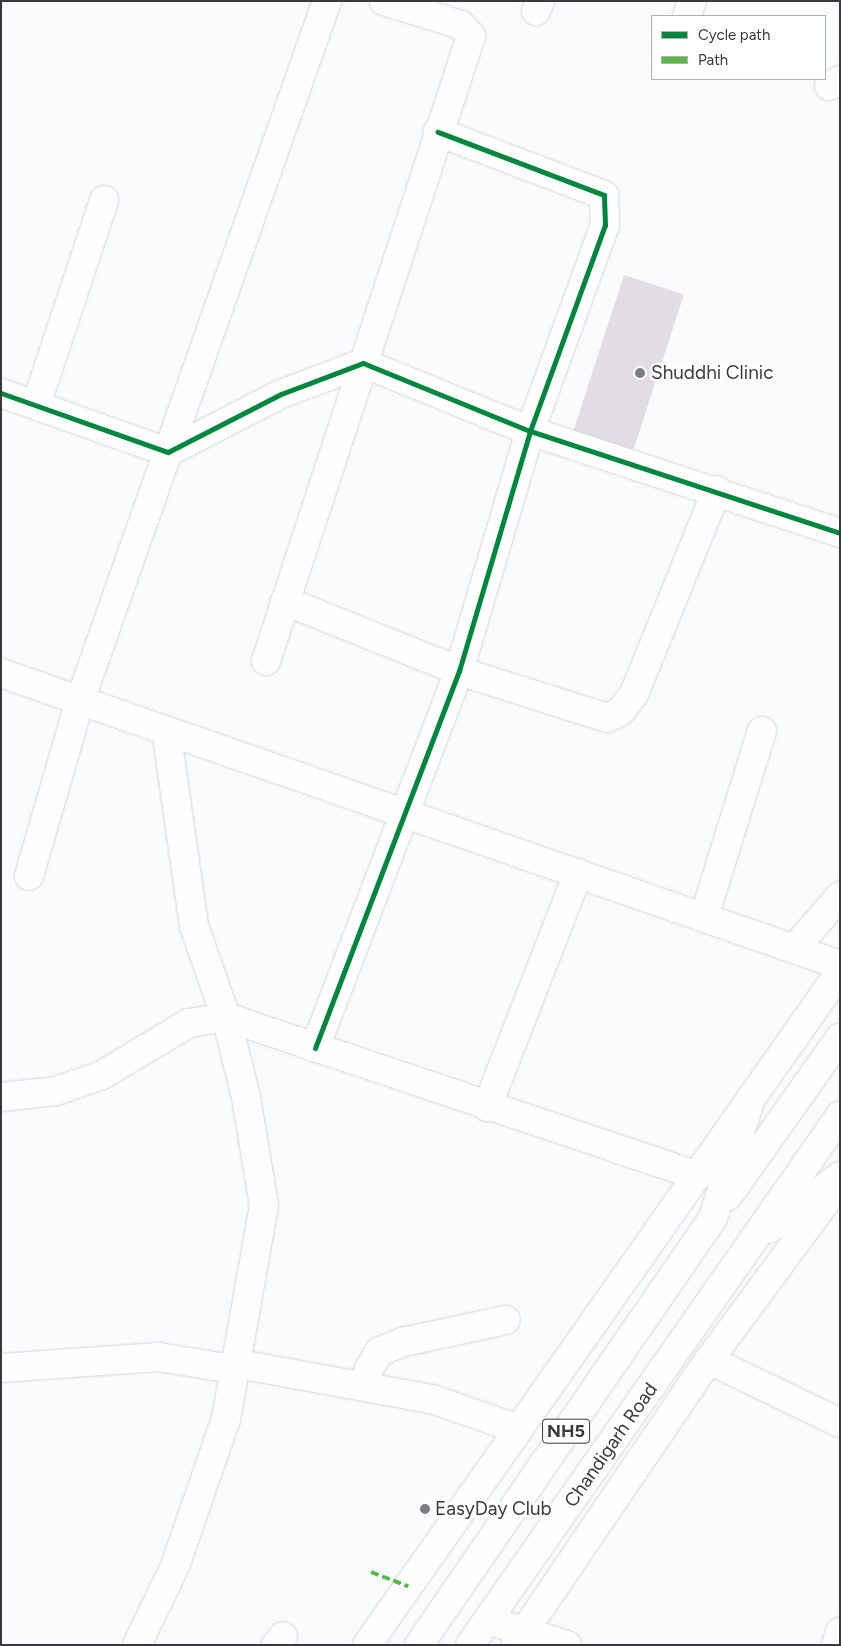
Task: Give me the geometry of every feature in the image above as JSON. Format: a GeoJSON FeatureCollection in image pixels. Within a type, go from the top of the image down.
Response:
{"type":"FeatureCollection","features":[{"type":"Feature","properties":{"kind":"main road"},"geometry":{"type":"LineString","coordinates":[[29,876],[80,701],[327,1]]}},
{"type":"Feature","properties":{"kind":"main road"},"geometry":{"type":"LineString","coordinates":[[266,661],[471,36],[469,28],[384,1]]}},
{"type":"Feature","properties":{"kind":"main road"},"geometry":{"type":"LineString","coordinates":[[687,15],[692,1]]}},
{"type":"Feature","properties":{"kind":"main road"},"geometry":{"type":"LineString","coordinates":[[315,1048],[459,672],[530,431],[605,225],[604,195],[438,132]]}},
{"type":"Feature","properties":{"kind":"main road"},"geometry":{"type":"LineString","coordinates":[[36,405],[104,200]]}},
{"type":"Feature","properties":{"kind":"main road"},"geometry":{"type":"LineString","coordinates":[[1,393],[168,452],[281,394],[363,363],[530,431],[718,490],[840,533]]}},
{"type":"Feature","properties":{"kind":"main road"},"geometry":{"type":"LineString","coordinates":[[285,601],[459,672],[607,718],[622,711],[634,694],[658,642],[718,490]]}},
{"type":"Feature","properties":{"kind":"main road"},"geometry":{"type":"LineString","coordinates":[[1,673],[406,812],[840,965]]}},
{"type":"Feature","properties":{"kind":"main road"},"geometry":{"type":"LineString","coordinates":[[137,1645],[175,1566],[226,1419],[232,1366],[264,1206],[246,1097],[226,1017],[194,926],[166,730]]}},
{"type":"Feature","properties":{"kind":"main road"},"geometry":{"type":"LineString","coordinates":[[704,917],[762,731]]}},
{"type":"Feature","properties":{"kind":"main road"},"geometry":{"type":"LineString","coordinates":[[487,1107],[578,873]]}},
{"type":"Feature","properties":{"kind":"main road"},"geometry":{"type":"LineString","coordinates":[[794,948],[840,896]]}},
{"type":"Feature","properties":{"kind":"main road"},"geometry":{"type":"LineString","coordinates":[[367,1645],[840,972]]}},
{"type":"Feature","properties":{"kind":"main road"},"geometry":{"type":"LineString","coordinates":[[1,1097],[56,1091],[102,1075],[189,1023],[226,1017],[487,1107],[698,1176]]}},
{"type":"Feature","properties":{"kind":"main road","name":"NH5"},"geometry":{"type":"LineString","coordinates":[[419,1645],[713,1218],[840,1038]]}},
{"type":"Feature","properties":{"kind":"main road"},"geometry":{"type":"LineString","coordinates":[[713,1218],[751,1098]]}},
{"type":"Feature","properties":{"kind":"main road","name":"NH5"},"geometry":{"type":"LineString","coordinates":[[749,1243],[840,1116]]}},
{"type":"Feature","properties":{"kind":"main road"},"geometry":{"type":"LineString","coordinates":[[749,1243],[840,1176]]}},
{"type":"Feature","properties":{"kind":"main road"},"geometry":{"type":"LineString","coordinates":[[520,1637],[709,1360],[840,1182]]}},
{"type":"Feature","properties":{"kind":"main road","name":"Chandigarh Road"},"geometry":{"type":"LineString","coordinates":[[476,1637],[626,1428],[749,1243]]}},
{"type":"Feature","properties":{"kind":"main road"},"geometry":{"type":"LineString","coordinates":[[366,1386],[369,1369],[379,1352],[403,1342],[506,1320]]}},
{"type":"Feature","properties":{"kind":"main road"},"geometry":{"type":"LineString","coordinates":[[1,1368],[159,1357],[366,1386],[432,1399],[518,1429]]}},
{"type":"Feature","properties":{"kind":"main road"},"geometry":{"type":"LineString","coordinates":[[709,1360],[840,1423]]}},
{"type":"Feature","properties":{"kind":"main road"},"geometry":{"type":"LineString","coordinates":[[402,1645],[445,1608]]}},
{"type":"Feature","properties":{"kind":"main road"},"geometry":{"type":"LineString","coordinates":[[836,1645],[840,1632]]}},
{"type":"Feature","properties":{"kind":"main road"},"geometry":{"type":"LineString","coordinates":[[476,1637],[520,1637],[567,1645]]}},
{"type":"Feature","properties":{"kind":"building"},"geometry":{"type":"Polygon","coordinates":[[[624,275],[684,294],[631,458],[571,439],[624,275]]]}},
{"type":"Feature","properties":{"kind":"marked path"},"geometry":{"type":"LineString","coordinates":[[371,1572],[408,1586]]}},
{"type":"Feature","properties":{"kind":"cycle path"},"geometry":{"type":"LineString","coordinates":[[1,393],[168,452],[281,394],[363,363],[530,431],[605,225],[604,195],[438,132]]}},
{"type":"Feature","properties":{"kind":"cycle path"},"geometry":{"type":"LineString","coordinates":[[315,1048],[459,671],[530,431],[840,533]]}},
{"type":"Feature","properties":{"kind":"place","name":"Shuddhi Clinic"},"geometry":{"type":"Point","coordinates":[640,373]}},
{"type":"Feature","properties":{"kind":"place","name":"EasyDay Club"},"geometry":{"type":"Point","coordinates":[425,1509]}}]}
